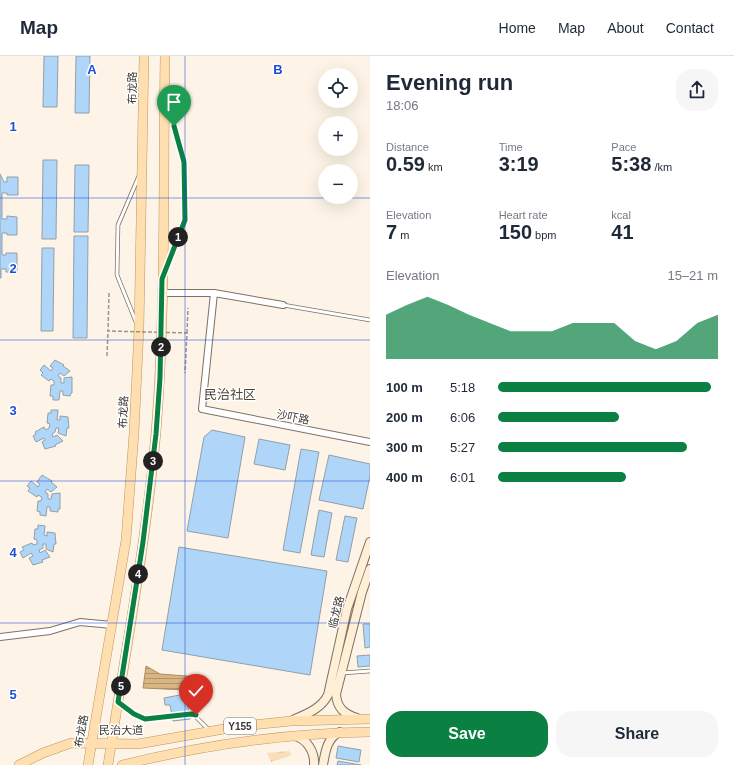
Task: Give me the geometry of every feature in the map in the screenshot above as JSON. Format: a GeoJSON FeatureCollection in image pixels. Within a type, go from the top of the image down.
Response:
{"type":"FeatureCollection","features":[{"type":"Feature","properties":{"kind":"main road","name":"布龙路"},"geometry":{"type":"LineString","coordinates":[[88,765],[126,540],[134,433],[139,329],[144,56]]}},
{"type":"Feature","properties":{"kind":"main road"},"geometry":{"type":"LineString","coordinates":[[108,765],[143,542],[156,434],[160,378],[165,56]]}},
{"type":"Feature","properties":{"kind":"main road","name":"临龙路"},"geometry":{"type":"LineString","coordinates":[[333,690],[347,609],[370,542]]}},
{"type":"Feature","properties":{"kind":"main road","name":"临龙路"},"geometry":{"type":"LineString","coordinates":[[333,690],[341,673],[362,592],[370,569]]}},
{"type":"Feature","properties":{"kind":"main road"},"geometry":{"type":"LineString","coordinates":[[333,690],[340,708],[344,713],[358,719]]}},
{"type":"Feature","properties":{"kind":"main road"},"geometry":{"type":"LineString","coordinates":[[291,721],[317,708],[333,690]]}},
{"type":"Feature","properties":{"kind":"main road","name":"民治大道"},"geometry":{"type":"LineString","coordinates":[[19,765],[43,753],[71,743],[92,742],[138,744],[209,730],[291,721],[370,719]]}},
{"type":"Feature","properties":{"kind":"main road"},"geometry":{"type":"LineString","coordinates":[[323,765],[328,744],[333,737],[340,732]]}},
{"type":"Feature","properties":{"kind":"main road","name":"Y155"},"geometry":{"type":"LineString","coordinates":[[122,765],[211,746],[292,735],[370,732]]}},
{"type":"Feature","properties":{"kind":"main road"},"geometry":{"type":"LineString","coordinates":[[292,735],[300,738],[308,746],[314,757],[314,765]]}},
{"type":"Feature","properties":{"kind":"street"},"geometry":{"type":"LineString","coordinates":[[162,293],[214,293],[284,305]]}},
{"type":"Feature","properties":{"kind":"street","name":"沙吓路"},"geometry":{"type":"LineString","coordinates":[[214,293],[202,409],[370,442]]}},
{"type":"Feature","properties":{"kind":"street"},"geometry":{"type":"LineString","coordinates":[[0,637],[50,631],[80,622],[112,625]]}},
{"type":"Feature","properties":{"kind":"lane"},"geometry":{"type":"LineString","coordinates":[[162,279],[185,220],[184,162],[165,89]]}},
{"type":"Feature","properties":{"kind":"lane"},"geometry":{"type":"LineString","coordinates":[[139,329],[117,275],[118,225],[143,167]]}},
{"type":"Feature","properties":{"kind":"lane"},"geometry":{"type":"LineString","coordinates":[[284,305],[370,320]]}},
{"type":"Feature","properties":{"kind":"lane"},"geometry":{"type":"LineString","coordinates":[[341,673],[370,671]]}},
{"type":"Feature","properties":{"kind":"lane"},"geometry":{"type":"LineString","coordinates":[[118,702],[134,714],[145,719],[193,714],[209,730]]}},
{"type":"Feature","properties":{"kind":"path"},"geometry":{"type":"LineString","coordinates":[[107,356],[110,293]]}},
{"type":"Feature","properties":{"kind":"path"},"geometry":{"type":"LineString","coordinates":[[185,373],[188,308]]}},
{"type":"Feature","properties":{"kind":"path"},"geometry":{"type":"LineString","coordinates":[[108,331],[187,333]]}},
{"type":"Feature","properties":{"kind":"green space"},"geometry":{"type":"Polygon","coordinates":[[[289,751],[291,753],[290,756],[271,762],[267,753],[289,751]]]}},
{"type":"Feature","properties":{"kind":"shaded area"},"geometry":{"type":"Polygon","coordinates":[[[146,666],[160,674],[199,677],[194,692],[185,690],[143,688],[146,666]]]}},
{"type":"Feature","properties":{"kind":"building"},"geometry":{"type":"Polygon","coordinates":[[[44,56],[58,56],[57,107],[43,107],[44,56]]]}},
{"type":"Feature","properties":{"kind":"building"},"geometry":{"type":"Polygon","coordinates":[[[76,56],[90,56],[89,113],[75,113],[76,56]]]}},
{"type":"Feature","properties":{"kind":"building"},"geometry":{"type":"Polygon","coordinates":[[[43,160],[57,160],[56,239],[42,239],[43,160]]]}},
{"type":"Feature","properties":{"kind":"building"},"geometry":{"type":"Polygon","coordinates":[[[75,165],[89,165],[88,232],[74,232],[75,165]]]}},
{"type":"Feature","properties":{"kind":"building"},"geometry":{"type":"Polygon","coordinates":[[[0,174],[4,182],[7,182],[7,177],[18,177],[18,195],[7,195],[7,193],[2,193],[2,219],[7,219],[7,216],[17,217],[17,235],[7,235],[7,233],[2,233],[2,255],[6,255],[6,253],[17,253],[17,272],[6,272],[6,269],[1,269],[1,278],[0,278],[0,174]]]}},
{"type":"Feature","properties":{"kind":"building"},"geometry":{"type":"Polygon","coordinates":[[[74,236],[88,236],[87,338],[73,338],[74,236]]]}},
{"type":"Feature","properties":{"kind":"building"},"geometry":{"type":"Polygon","coordinates":[[[42,248],[54,248],[53,331],[41,331],[42,248]]]}},
{"type":"Feature","properties":{"kind":"building"},"geometry":{"type":"Polygon","coordinates":[[[55,360],[64,365],[63,366],[70,371],[64,376],[60,373],[58,376],[61,378],[61,383],[64,383],[64,378],[72,377],[72,393],[70,396],[63,395],[63,391],[60,391],[59,400],[53,400],[53,396],[50,396],[51,385],[54,385],[54,381],[51,379],[49,381],[41,375],[43,373],[40,370],[44,365],[51,371],[53,368],[50,366],[55,360]]]}},
{"type":"Feature","properties":{"kind":"building"},"geometry":{"type":"Polygon","coordinates":[[[51,410],[58,410],[57,420],[60,420],[60,416],[68,417],[69,428],[67,428],[66,436],[58,433],[59,428],[56,428],[55,432],[52,434],[53,437],[57,435],[63,441],[55,445],[56,446],[45,449],[42,442],[45,440],[44,438],[36,442],[33,436],[36,434],[35,432],[44,427],[46,430],[49,428],[50,424],[47,423],[48,413],[51,413],[51,410]]]}},
{"type":"Feature","properties":{"kind":"building"},"geometry":{"type":"Polygon","coordinates":[[[212,430],[245,437],[228,538],[187,531],[204,437],[212,430]]]}},
{"type":"Feature","properties":{"kind":"building"},"geometry":{"type":"Polygon","coordinates":[[[259,439],[290,445],[285,470],[254,464],[259,439]]]}},
{"type":"Feature","properties":{"kind":"building"},"geometry":{"type":"Polygon","coordinates":[[[301,449],[319,452],[300,553],[283,550],[301,449]]]}},
{"type":"Feature","properties":{"kind":"building"},"geometry":{"type":"Polygon","coordinates":[[[329,455],[370,464],[370,476],[363,509],[319,500],[329,455]]]}},
{"type":"Feature","properties":{"kind":"building"},"geometry":{"type":"Polygon","coordinates":[[[42,475],[52,481],[51,482],[57,487],[51,492],[47,489],[45,492],[48,494],[48,499],[51,499],[52,494],[60,493],[60,509],[58,509],[58,512],[50,511],[50,507],[47,507],[46,516],[40,515],[40,512],[37,511],[38,501],[41,501],[42,497],[38,495],[37,497],[28,491],[30,488],[27,486],[31,481],[38,487],[40,484],[37,482],[42,475]]]}},
{"type":"Feature","properties":{"kind":"building"},"geometry":{"type":"Polygon","coordinates":[[[319,510],[332,513],[324,557],[311,555],[319,510]]]}},
{"type":"Feature","properties":{"kind":"building"},"geometry":{"type":"Polygon","coordinates":[[[345,516],[357,518],[348,562],[336,560],[345,516]]]}},
{"type":"Feature","properties":{"kind":"building"},"geometry":{"type":"Polygon","coordinates":[[[38,525],[45,526],[44,535],[47,536],[47,532],[55,533],[56,544],[54,544],[53,552],[46,549],[46,544],[43,544],[43,548],[39,550],[40,553],[45,550],[50,557],[42,560],[43,562],[33,565],[29,558],[33,556],[31,553],[23,558],[20,552],[24,550],[22,547],[32,543],[33,545],[37,544],[37,540],[34,539],[35,529],[38,529],[38,525]]]}},
{"type":"Feature","properties":{"kind":"building"},"geometry":{"type":"Polygon","coordinates":[[[179,547],[327,571],[310,675],[162,650],[179,547]]]}},
{"type":"Feature","properties":{"kind":"building"},"geometry":{"type":"Polygon","coordinates":[[[363,624],[370,624],[370,647],[365,648],[363,624]]]}},
{"type":"Feature","properties":{"kind":"building"},"geometry":{"type":"Polygon","coordinates":[[[370,655],[370,666],[358,667],[357,656],[370,655]]]}},
{"type":"Feature","properties":{"kind":"building"},"geometry":{"type":"Polygon","coordinates":[[[190,693],[192,701],[187,702],[190,719],[173,721],[170,705],[165,705],[164,698],[190,693]]]}},
{"type":"Feature","properties":{"kind":"building"},"geometry":{"type":"Polygon","coordinates":[[[338,746],[361,750],[359,762],[336,758],[338,746]]]}},
{"type":"Feature","properties":{"kind":"building"},"geometry":{"type":"Polygon","coordinates":[[[338,761],[361,765],[337,765],[338,761]]]}},
{"type":"Feature","properties":{"kind":"district","name":"民治社区"},"geometry":{"type":"Point","coordinates":[230,394]}},
{"type":"Feature","properties":{"kind":"route"},"geometry":{"type":"LineString","coordinates":[[174,126],[184,162],[185,220],[162,279],[160,378],[156,434],[143,542],[118,702],[138,717],[145,719],[191,714],[196,715]]}}]}
